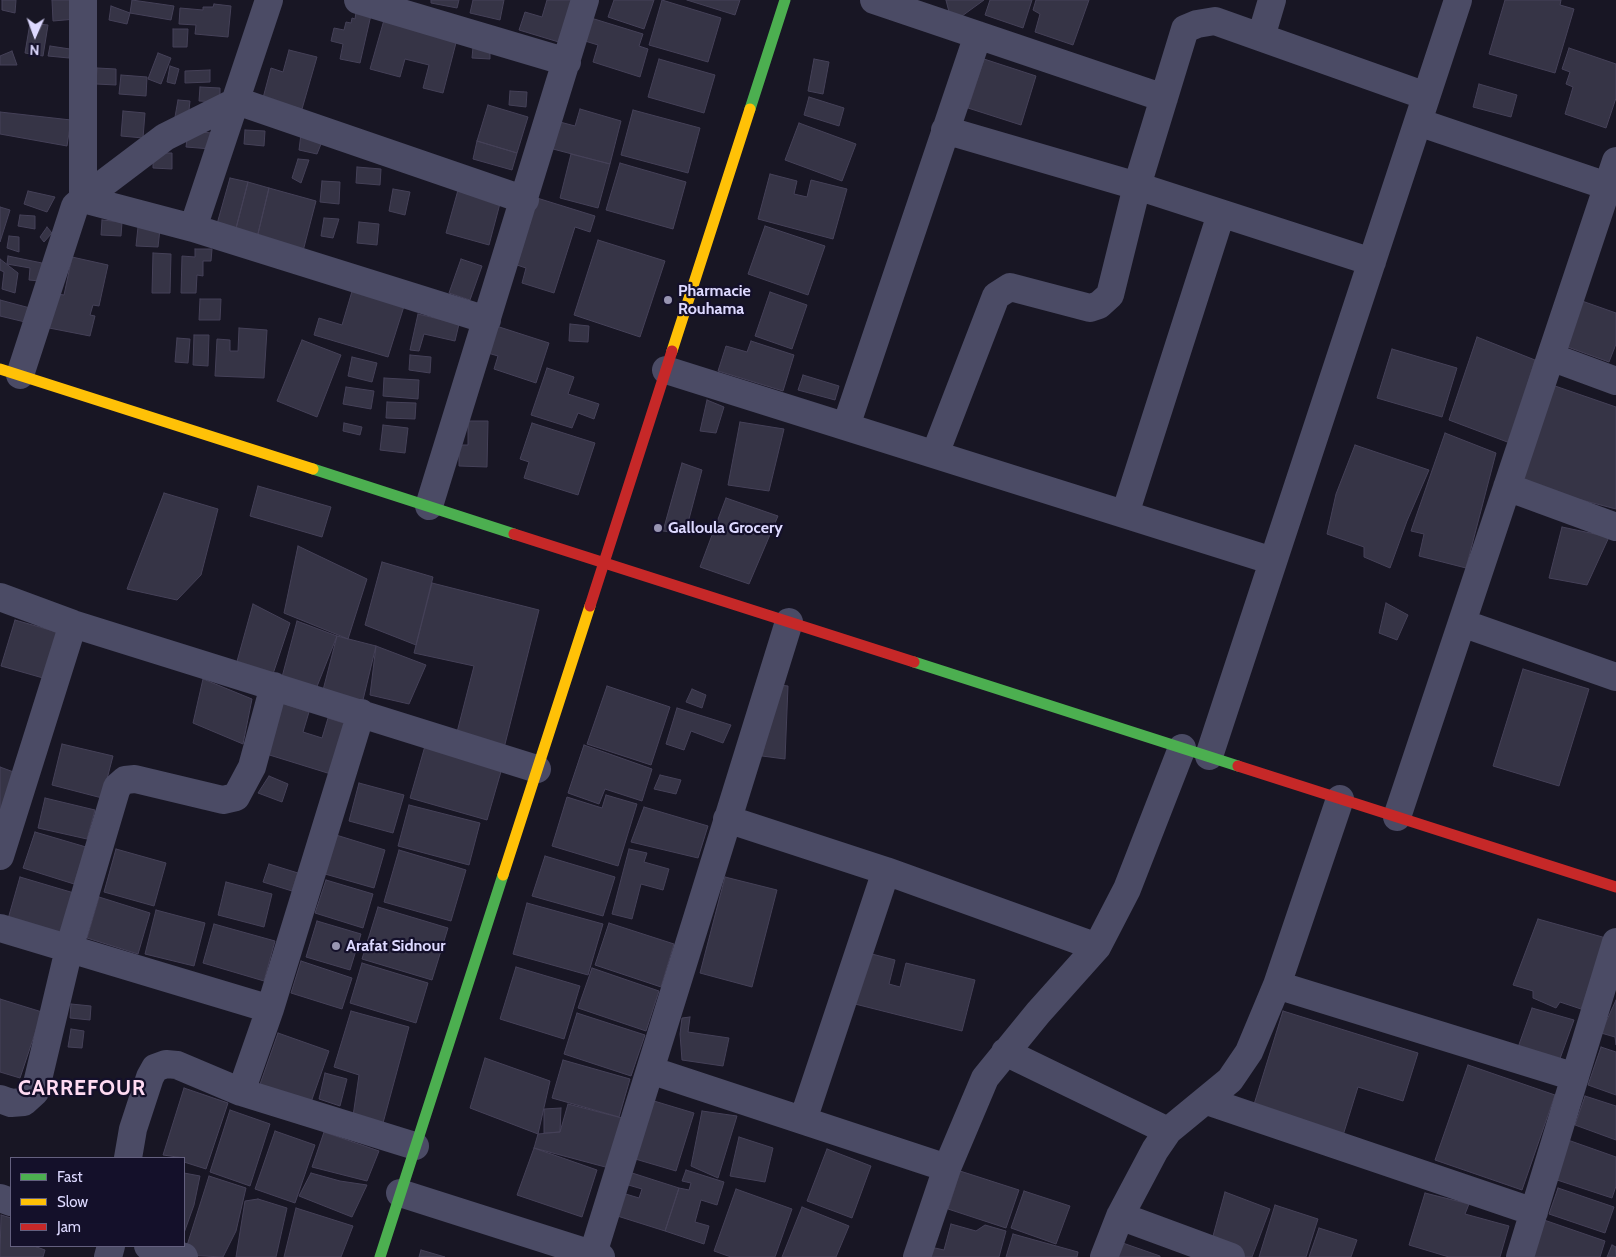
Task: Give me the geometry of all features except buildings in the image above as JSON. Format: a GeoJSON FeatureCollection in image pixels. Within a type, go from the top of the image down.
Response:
{"type":"FeatureCollection","features":[{"type":"Feature","properties":{"kind":"street"},"geometry":{"type":"LineString","coordinates":[[83,199],[84,0]]}},
{"type":"Feature","properties":{"kind":"street"},"geometry":{"type":"LineString","coordinates":[[193,228],[269,0]]}},
{"type":"Feature","properties":{"kind":"street"},"geometry":{"type":"LineString","coordinates":[[358,0],[567,62]]}},
{"type":"Feature","properties":{"kind":"street"},"geometry":{"type":"LineString","coordinates":[[429,506],[525,200],[585,0]]}},
{"type":"Feature","properties":{"kind":"street"},"geometry":{"type":"LineString","coordinates":[[380,1257],[785,0]]}},
{"type":"Feature","properties":{"kind":"street"},"geometry":{"type":"LineString","coordinates":[[874,0],[1164,98]]}},
{"type":"Feature","properties":{"kind":"street"},"geometry":{"type":"LineString","coordinates":[[1261,37],[1272,0]]}},
{"type":"Feature","properties":{"kind":"street"},"geometry":{"type":"LineString","coordinates":[[1209,756],[1458,0]]}},
{"type":"Feature","properties":{"kind":"street"},"geometry":{"type":"LineString","coordinates":[[935,454],[996,296],[1010,288],[1090,308],[1099,305],[1110,294],[1136,186],[1185,29],[1197,24],[1215,22],[1426,96]]}},
{"type":"Feature","properties":{"kind":"street"},"geometry":{"type":"LineString","coordinates":[[846,426],[978,35]]}},
{"type":"Feature","properties":{"kind":"street"},"geometry":{"type":"LineString","coordinates":[[525,200],[237,100],[165,137],[75,206],[10,372],[1616,887]]}},
{"type":"Feature","properties":{"kind":"street"},"geometry":{"type":"LineString","coordinates":[[1397,816],[1551,357],[1613,179],[1418,122]]}},
{"type":"Feature","properties":{"kind":"street"},"geometry":{"type":"LineString","coordinates":[[945,130],[1136,186],[1372,262]]}},
{"type":"Feature","properties":{"kind":"street"},"geometry":{"type":"LineString","coordinates":[[83,199],[193,228],[487,320]]}},
{"type":"Feature","properties":{"kind":"street"},"geometry":{"type":"LineString","coordinates":[[1125,514],[1221,214]]}},
{"type":"Feature","properties":{"kind":"street"},"geometry":{"type":"LineString","coordinates":[[1551,357],[1616,381]]}},
{"type":"Feature","properties":{"kind":"street"},"geometry":{"type":"LineString","coordinates":[[666,370],[1274,561]]}},
{"type":"Feature","properties":{"kind":"street"},"geometry":{"type":"LineString","coordinates":[[1507,487],[1616,527]]}},
{"type":"Feature","properties":{"kind":"street"},"geometry":{"type":"LineString","coordinates":[[0,597],[73,624],[537,769]]}},
{"type":"Feature","properties":{"kind":"street"},"geometry":{"type":"LineString","coordinates":[[400,1193],[595,1256],[650,1070],[789,622]]}},
{"type":"Feature","properties":{"kind":"street"},"geometry":{"type":"LineString","coordinates":[[1462,623],[1616,676]]}},
{"type":"Feature","properties":{"kind":"street"},"geometry":{"type":"LineString","coordinates":[[0,856],[73,624]]}},
{"type":"Feature","properties":{"kind":"street"},"geometry":{"type":"LineString","coordinates":[[0,1099],[11,1103],[24,1102],[35,1092],[69,948],[118,787],[125,780],[135,779],[223,800],[236,796],[252,767],[274,686]]}},
{"type":"Feature","properties":{"kind":"street"},"geometry":{"type":"LineString","coordinates":[[241,1092],[270,1009],[361,713]]}},
{"type":"Feature","properties":{"kind":"street"},"geometry":{"type":"LineString","coordinates":[[917,1257],[947,1168],[985,1078],[1005,1052],[1097,946],[1127,889],[1182,748]]}},
{"type":"Feature","properties":{"kind":"street"},"geometry":{"type":"LineString","coordinates":[[1104,1257],[1120,1216],[1155,1150],[1168,1132],[1230,1080],[1249,1052],[1277,985],[1340,799]]}},
{"type":"Feature","properties":{"kind":"street"},"geometry":{"type":"LineString","coordinates":[[727,819],[1097,946]]}},
{"type":"Feature","properties":{"kind":"street"},"geometry":{"type":"LineString","coordinates":[[804,1120],[886,872]]}},
{"type":"Feature","properties":{"kind":"street"},"geometry":{"type":"LineString","coordinates":[[0,928],[270,1009]]}},
{"type":"Feature","properties":{"kind":"street"},"geometry":{"type":"LineString","coordinates":[[1520,1257],[1616,942]]}},
{"type":"Feature","properties":{"kind":"street"},"geometry":{"type":"LineString","coordinates":[[1277,985],[1574,1078]]}},
{"type":"Feature","properties":{"kind":"street"},"geometry":{"type":"LineString","coordinates":[[1005,1052],[1168,1132]]}},
{"type":"Feature","properties":{"kind":"street"},"geometry":{"type":"LineString","coordinates":[[128,1157],[133,1129],[150,1077],[155,1068],[166,1064],[177,1064],[241,1092],[415,1146]]}},
{"type":"Feature","properties":{"kind":"street"},"geometry":{"type":"LineString","coordinates":[[650,1070],[947,1168]]}},
{"type":"Feature","properties":{"kind":"street"},"geometry":{"type":"LineString","coordinates":[[1207,1101],[1534,1212]]}},
{"type":"Feature","properties":{"kind":"street"},"geometry":{"type":"LineString","coordinates":[[1120,1216],[1232,1257]]}},
{"type":"Feature","properties":{"kind":"street"},"geometry":{"type":"LineString","coordinates":[[151,1247],[184,1257]]}},
{"type":"Feature","properties":{"kind":"traffic: fast"},"geometry":{"type":"LineString","coordinates":[[750,109],[785,0]]}},
{"type":"Feature","properties":{"kind":"traffic: fast"},"geometry":{"type":"LineString","coordinates":[[313,469],[514,534]]}},
{"type":"Feature","properties":{"kind":"traffic: fast"},"geometry":{"type":"LineString","coordinates":[[914,662],[1238,766]]}},
{"type":"Feature","properties":{"kind":"traffic: fast"},"geometry":{"type":"LineString","coordinates":[[380,1257],[503,875]]}},
{"type":"Feature","properties":{"kind":"traffic: slow"},"geometry":{"type":"LineString","coordinates":[[672,351],[750,109]]}},
{"type":"Feature","properties":{"kind":"traffic: slow"},"geometry":{"type":"LineString","coordinates":[[0,369],[313,469]]}},
{"type":"Feature","properties":{"kind":"traffic: slow"},"geometry":{"type":"LineString","coordinates":[[503,875],[590,606]]}},
{"type":"Feature","properties":{"kind":"traffic: jam"},"geometry":{"type":"LineString","coordinates":[[590,606],[672,351]]}},
{"type":"Feature","properties":{"kind":"traffic: jam"},"geometry":{"type":"LineString","coordinates":[[514,534],[914,662]]}},
{"type":"Feature","properties":{"kind":"traffic: jam"},"geometry":{"type":"LineString","coordinates":[[1238,766],[1616,887]]}},
{"type":"Feature","properties":{"kind":"place","name":"Pharmacie Rouhama"},"geometry":{"type":"Point","coordinates":[668,300]}},
{"type":"Feature","properties":{"kind":"place","name":"Galloula Grocery"},"geometry":{"type":"Point","coordinates":[658,528]}},
{"type":"Feature","properties":{"kind":"place","name":"Arafat Sidnour"},"geometry":{"type":"Point","coordinates":[336,946]}},
{"type":"Feature","properties":{"kind":"district","name":"CARREFOUR"},"geometry":{"type":"Point","coordinates":[82,1089]}}]}
